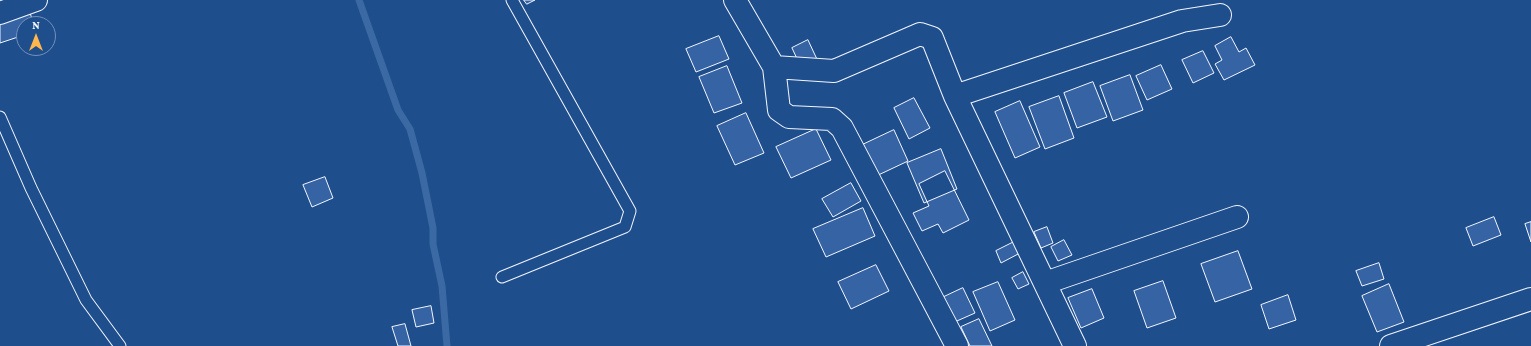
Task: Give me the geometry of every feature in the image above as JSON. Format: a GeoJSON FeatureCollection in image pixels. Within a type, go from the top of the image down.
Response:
{"type":"FeatureCollection","features":[{"type":"Feature","properties":{"kind":"street"},"geometry":{"type":"LineString","coordinates":[[0,13],[36,0]]}},
{"type":"Feature","properties":{"kind":"street"},"geometry":{"type":"LineString","coordinates":[[735,0],[774,67],[779,110],[789,117],[832,119],[842,128],[957,346]]}},
{"type":"Feature","properties":{"kind":"street"},"geometry":{"type":"LineString","coordinates":[[955,96],[1182,21],[1220,15]]}},
{"type":"Feature","properties":{"kind":"street"},"geometry":{"type":"LineString","coordinates":[[774,67],[834,71],[920,34],[932,38],[955,96],[1075,346]]}},
{"type":"Feature","properties":{"kind":"street"},"geometry":{"type":"LineString","coordinates":[[1045,283],[1237,217]]}},
{"type":"Feature","properties":{"kind":"street"},"geometry":{"type":"LineString","coordinates":[[1391,346],[1531,299]]}},
{"type":"Feature","properties":{"kind":"lane"},"geometry":{"type":"LineString","coordinates":[[502,277],[626,227],[630,211],[512,0]]}},
{"type":"Feature","properties":{"kind":"lane"},"geometry":{"type":"LineString","coordinates":[[0,117],[31,188],[86,300],[120,346]]}},
{"type":"Feature","properties":{"kind":"building"},"geometry":{"type":"Polygon","coordinates":[[[524,0],[535,0],[527,4],[524,0]]]}},
{"type":"Feature","properties":{"kind":"building"},"geometry":{"type":"Polygon","coordinates":[[[30,13],[31,16],[22,16],[30,13]]]}},
{"type":"Feature","properties":{"kind":"building"},"geometry":{"type":"Polygon","coordinates":[[[16,18],[16,38],[0,43],[0,24],[16,18]]]}},
{"type":"Feature","properties":{"kind":"building"},"geometry":{"type":"Polygon","coordinates":[[[719,36],[729,59],[696,72],[686,49],[719,36]]]}},
{"type":"Feature","properties":{"kind":"building"},"geometry":{"type":"Polygon","coordinates":[[[1231,37],[1239,52],[1246,48],[1255,65],[1224,80],[1215,64],[1222,60],[1215,46],[1231,37]]]}},
{"type":"Feature","properties":{"kind":"building"},"geometry":{"type":"Polygon","coordinates":[[[808,40],[822,70],[806,78],[792,48],[808,40]]]}},
{"type":"Feature","properties":{"kind":"building"},"geometry":{"type":"Polygon","coordinates":[[[1203,51],[1214,73],[1193,83],[1182,60],[1203,51]]]}},
{"type":"Feature","properties":{"kind":"building"},"geometry":{"type":"Polygon","coordinates":[[[1161,65],[1172,89],[1147,100],[1136,76],[1161,65]]]}},
{"type":"Feature","properties":{"kind":"building"},"geometry":{"type":"Polygon","coordinates":[[[727,66],[742,103],[714,113],[699,77],[727,66]]]}},
{"type":"Feature","properties":{"kind":"building"},"geometry":{"type":"Polygon","coordinates":[[[1130,75],[1143,110],[1113,121],[1100,86],[1130,75]]]}},
{"type":"Feature","properties":{"kind":"building"},"geometry":{"type":"Polygon","coordinates":[[[1093,82],[1107,117],[1077,128],[1064,93],[1093,82]]]}},
{"type":"Feature","properties":{"kind":"building"},"geometry":{"type":"Polygon","coordinates":[[[1059,96],[1074,138],[1045,149],[1029,107],[1059,96]]]}},
{"type":"Feature","properties":{"kind":"building"},"geometry":{"type":"Polygon","coordinates":[[[914,98],[930,128],[909,139],[894,108],[914,98]]]}},
{"type":"Feature","properties":{"kind":"building"},"geometry":{"type":"Polygon","coordinates":[[[1020,101],[1040,147],[1015,158],[995,112],[1020,101]]]}},
{"type":"Feature","properties":{"kind":"building"},"geometry":{"type":"Polygon","coordinates":[[[746,113],[764,153],[735,165],[717,126],[746,113]]]}},
{"type":"Feature","properties":{"kind":"building"},"geometry":{"type":"Polygon","coordinates":[[[816,129],[831,160],[791,178],[776,147],[816,129]]]}},
{"type":"Feature","properties":{"kind":"building"},"geometry":{"type":"Polygon","coordinates":[[[894,130],[908,161],[872,178],[858,147],[894,130]]]}},
{"type":"Feature","properties":{"kind":"building"},"geometry":{"type":"Polygon","coordinates":[[[941,149],[957,189],[924,203],[907,163],[941,149]]]}},
{"type":"Feature","properties":{"kind":"building"},"geometry":{"type":"Polygon","coordinates":[[[945,171],[969,220],[943,233],[938,224],[922,231],[913,213],[929,206],[919,184],[945,171]]]}},
{"type":"Feature","properties":{"kind":"building"},"geometry":{"type":"Polygon","coordinates":[[[325,177],[333,198],[312,207],[303,185],[325,177]]]}},
{"type":"Feature","properties":{"kind":"building"},"geometry":{"type":"Polygon","coordinates":[[[851,183],[861,201],[833,217],[822,199],[851,183]]]}},
{"type":"Feature","properties":{"kind":"building"},"geometry":{"type":"Polygon","coordinates":[[[863,208],[875,236],[826,257],[813,229],[863,208]]]}},
{"type":"Feature","properties":{"kind":"building"},"geometry":{"type":"Polygon","coordinates":[[[1494,217],[1501,235],[1473,246],[1466,228],[1494,217]]]}},
{"type":"Feature","properties":{"kind":"building"},"geometry":{"type":"Polygon","coordinates":[[[1531,222],[1531,242],[1525,224],[1531,222]]]}},
{"type":"Feature","properties":{"kind":"building"},"geometry":{"type":"Polygon","coordinates":[[[1047,227],[1053,243],[1041,248],[1034,232],[1047,227]]]}},
{"type":"Feature","properties":{"kind":"building"},"geometry":{"type":"Polygon","coordinates":[[[1064,240],[1072,255],[1058,261],[1051,247],[1064,240]]]}},
{"type":"Feature","properties":{"kind":"building"},"geometry":{"type":"Polygon","coordinates":[[[1014,242],[1020,253],[1001,263],[996,251],[1014,242]]]}},
{"type":"Feature","properties":{"kind":"building"},"geometry":{"type":"Polygon","coordinates":[[[1238,251],[1252,289],[1215,302],[1201,264],[1238,251]]]}},
{"type":"Feature","properties":{"kind":"building"},"geometry":{"type":"Polygon","coordinates":[[[1379,263],[1384,279],[1362,286],[1356,271],[1379,263]]]}},
{"type":"Feature","properties":{"kind":"building"},"geometry":{"type":"Polygon","coordinates":[[[876,265],[889,291],[851,309],[838,282],[876,265]]]}},
{"type":"Feature","properties":{"kind":"building"},"geometry":{"type":"Polygon","coordinates":[[[1023,272],[1029,284],[1018,289],[1012,278],[1023,272]]]}},
{"type":"Feature","properties":{"kind":"building"},"geometry":{"type":"Polygon","coordinates":[[[1163,281],[1176,318],[1147,328],[1134,291],[1163,281]]]}},
{"type":"Feature","properties":{"kind":"building"},"geometry":{"type":"Polygon","coordinates":[[[998,282],[1015,320],[990,331],[973,292],[998,282]]]}},
{"type":"Feature","properties":{"kind":"building"},"geometry":{"type":"Polygon","coordinates":[[[1389,284],[1404,322],[1377,332],[1362,296],[1389,284]]]}},
{"type":"Feature","properties":{"kind":"building"},"geometry":{"type":"Polygon","coordinates":[[[963,288],[975,313],[941,328],[929,304],[963,288]]]}},
{"type":"Feature","properties":{"kind":"building"},"geometry":{"type":"Polygon","coordinates":[[[1092,289],[1104,318],[1081,328],[1068,298],[1092,289]]]}},
{"type":"Feature","properties":{"kind":"building"},"geometry":{"type":"Polygon","coordinates":[[[1288,295],[1296,320],[1269,329],[1261,305],[1288,295]]]}},
{"type":"Feature","properties":{"kind":"building"},"geometry":{"type":"Polygon","coordinates":[[[431,306],[434,323],[416,327],[412,310],[431,306]]]}},
{"type":"Feature","properties":{"kind":"building"},"geometry":{"type":"Polygon","coordinates":[[[979,319],[992,346],[970,346],[961,327],[979,319]]]}},
{"type":"Feature","properties":{"kind":"building"},"geometry":{"type":"Polygon","coordinates":[[[405,324],[411,346],[398,346],[392,327],[405,324]]]}},
{"type":"Feature","properties":{"kind":"waterway"},"geometry":{"type":"LineString","coordinates":[[359,0],[398,110],[410,129],[422,173],[433,228],[433,244],[442,286],[447,346]]}}]}
